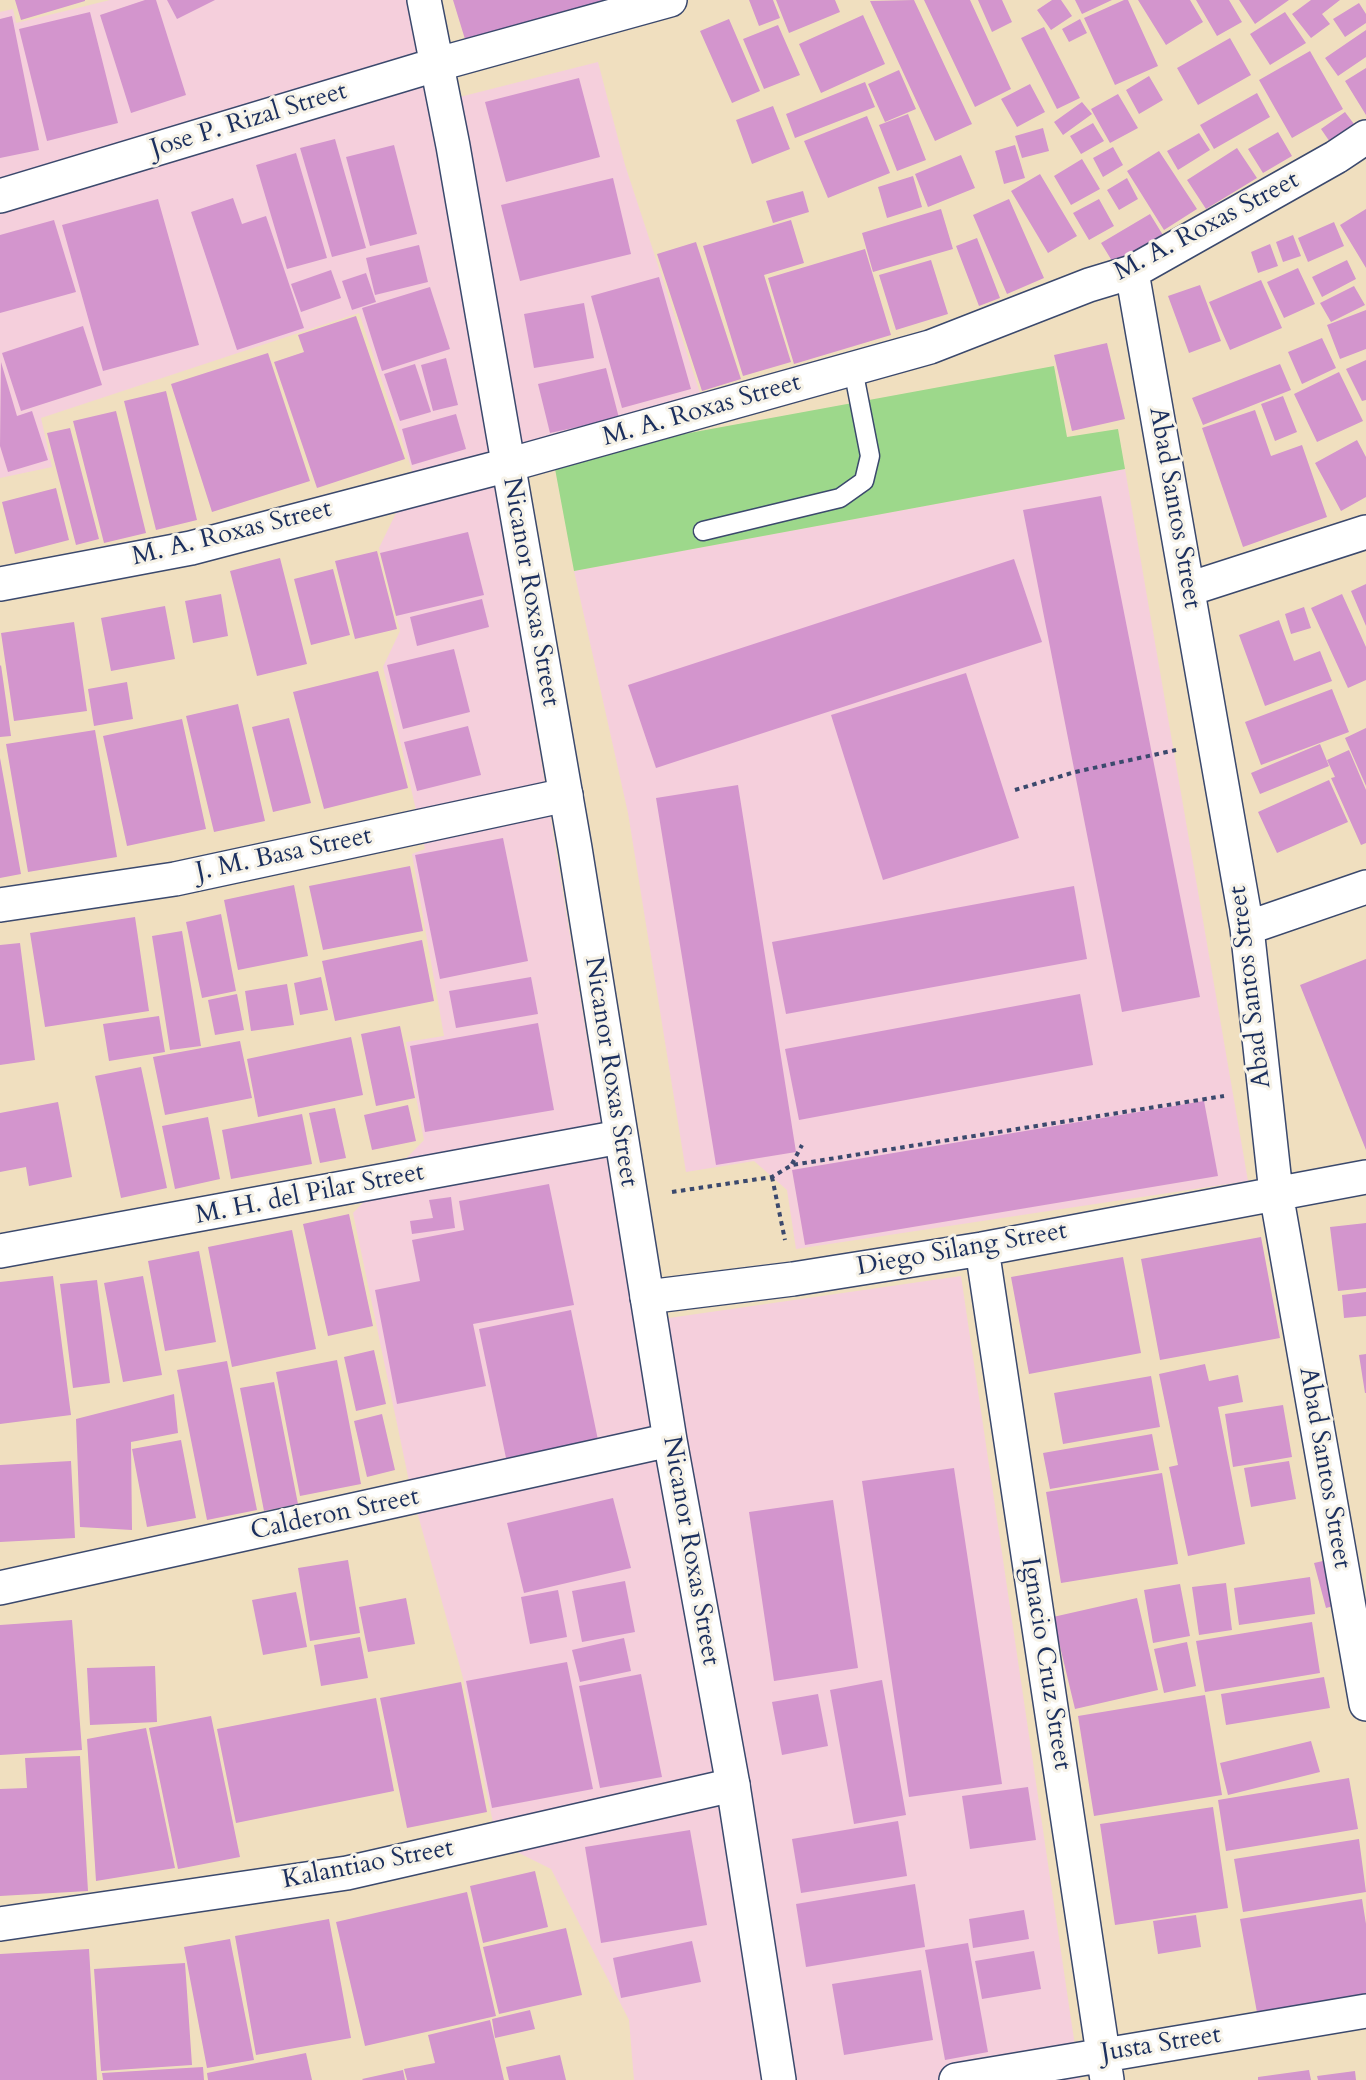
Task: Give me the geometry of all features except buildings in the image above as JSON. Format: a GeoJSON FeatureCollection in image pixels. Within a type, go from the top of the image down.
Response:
{"type":"FeatureCollection","features":[{"type":"Feature","properties":{"kind":"street"},"geometry":{"type":"LineString","coordinates":[[424,0],[435,65]]}},
{"type":"Feature","properties":{"kind":"street","name":"Jose P. Rizal Street"},"geometry":{"type":"LineString","coordinates":[[0,196],[435,65],[670,0]]}},
{"type":"Feature","properties":{"kind":"street","name":"Nicanor Roxas Street"},"geometry":{"type":"LineString","coordinates":[[435,65],[453,146],[566,795],[646,1297],[733,1785],[779,2080]]}},
{"type":"Feature","properties":{"kind":"street","name":"M. A. Roxas Street"},"geometry":{"type":"LineString","coordinates":[[0,584],[191,548],[508,465],[930,347],[1089,285],[1132,272],[1336,158],[1366,137]]}},
{"type":"Feature","properties":{"kind":"street","name":"Abad Santos Street"},"geometry":{"type":"LineString","coordinates":[[1132,272],[1247,928],[1276,1193],[1366,1704]]}},
{"type":"Feature","properties":{"kind":"street"},"geometry":{"type":"LineString","coordinates":[[1189,589],[1366,532]]}},
{"type":"Feature","properties":{"kind":"street","name":"J. M. Basa Street"},"geometry":{"type":"LineString","coordinates":[[0,905],[175,879],[566,795]]}},
{"type":"Feature","properties":{"kind":"street"},"geometry":{"type":"LineString","coordinates":[[1247,928],[1366,887]]}},
{"type":"Feature","properties":{"kind":"street","name":"M. H. del Pilar Street"},"geometry":{"type":"LineString","coordinates":[[0,1251],[620,1137]]}},
{"type":"Feature","properties":{"kind":"street","name":"Diego Silang Street"},"geometry":{"type":"LineString","coordinates":[[646,1297],[793,1279],[982,1249],[1366,1177]]}},
{"type":"Feature","properties":{"kind":"street","name":"Ignacio Cruz Street"},"geometry":{"type":"LineString","coordinates":[[982,1249],[1106,2067]]}},
{"type":"Feature","properties":{"kind":"street","name":"Calderon Street"},"geometry":{"type":"LineString","coordinates":[[0,1588],[670,1440]]}},
{"type":"Feature","properties":{"kind":"street","name":"Kalantiao Street"},"geometry":{"type":"LineString","coordinates":[[0,1924],[347,1873],[733,1785]]}},
{"type":"Feature","properties":{"kind":"street","name":"Justa Street"},"geometry":{"type":"LineString","coordinates":[[956,2080],[1106,2067],[1366,2011]]}},
{"type":"Feature","properties":{"kind":"lane"},"geometry":{"type":"LineString","coordinates":[[703,531],[840,498],[864,482],[870,456],[853,369]]}},
{"type":"Feature","properties":{"kind":"path"},"geometry":{"type":"LineString","coordinates":[[1015,790],[1075,772],[1152,754]]}},
{"type":"Feature","properties":{"kind":"path"},"geometry":{"type":"LineString","coordinates":[[630,1198],[772,1176],[792,1165],[1234,1094]]}},
{"type":"Feature","properties":{"kind":"path"},"geometry":{"type":"LineString","coordinates":[[792,1165],[802,1145]]}},
{"type":"Feature","properties":{"kind":"path"},"geometry":{"type":"LineString","coordinates":[[772,1176],[793,1279]]}},
{"type":"Feature","properties":{"kind":"shaded area"},"geometry":{"type":"Polygon","coordinates":[[[110,0],[408,0],[428,105],[598,62],[625,165],[703,402],[492,463],[634,1323],[961,1276],[1080,2080],[634,2080],[629,2020],[551,1869],[497,1842],[463,1678],[410,1486],[353,1213],[424,1140],[406,1042],[444,1036],[412,854],[425,849],[383,667],[400,631],[379,548],[414,476],[359,313],[41,418],[52,467],[0,478],[0,12],[13,9],[16,23],[110,0]]]}},
{"type":"Feature","properties":{"kind":"shaded area"},"geometry":{"type":"Polygon","coordinates":[[[1125,469],[1248,1181],[796,1249],[787,1190],[754,1161],[686,1172],[628,813],[574,571],[1125,469]]]}},
{"type":"Feature","properties":{"kind":"green space"},"geometry":{"type":"Polygon","coordinates":[[[1054,366],[1067,437],[1118,429],[1125,469],[574,571],[553,458],[1054,366]]]}}]}
